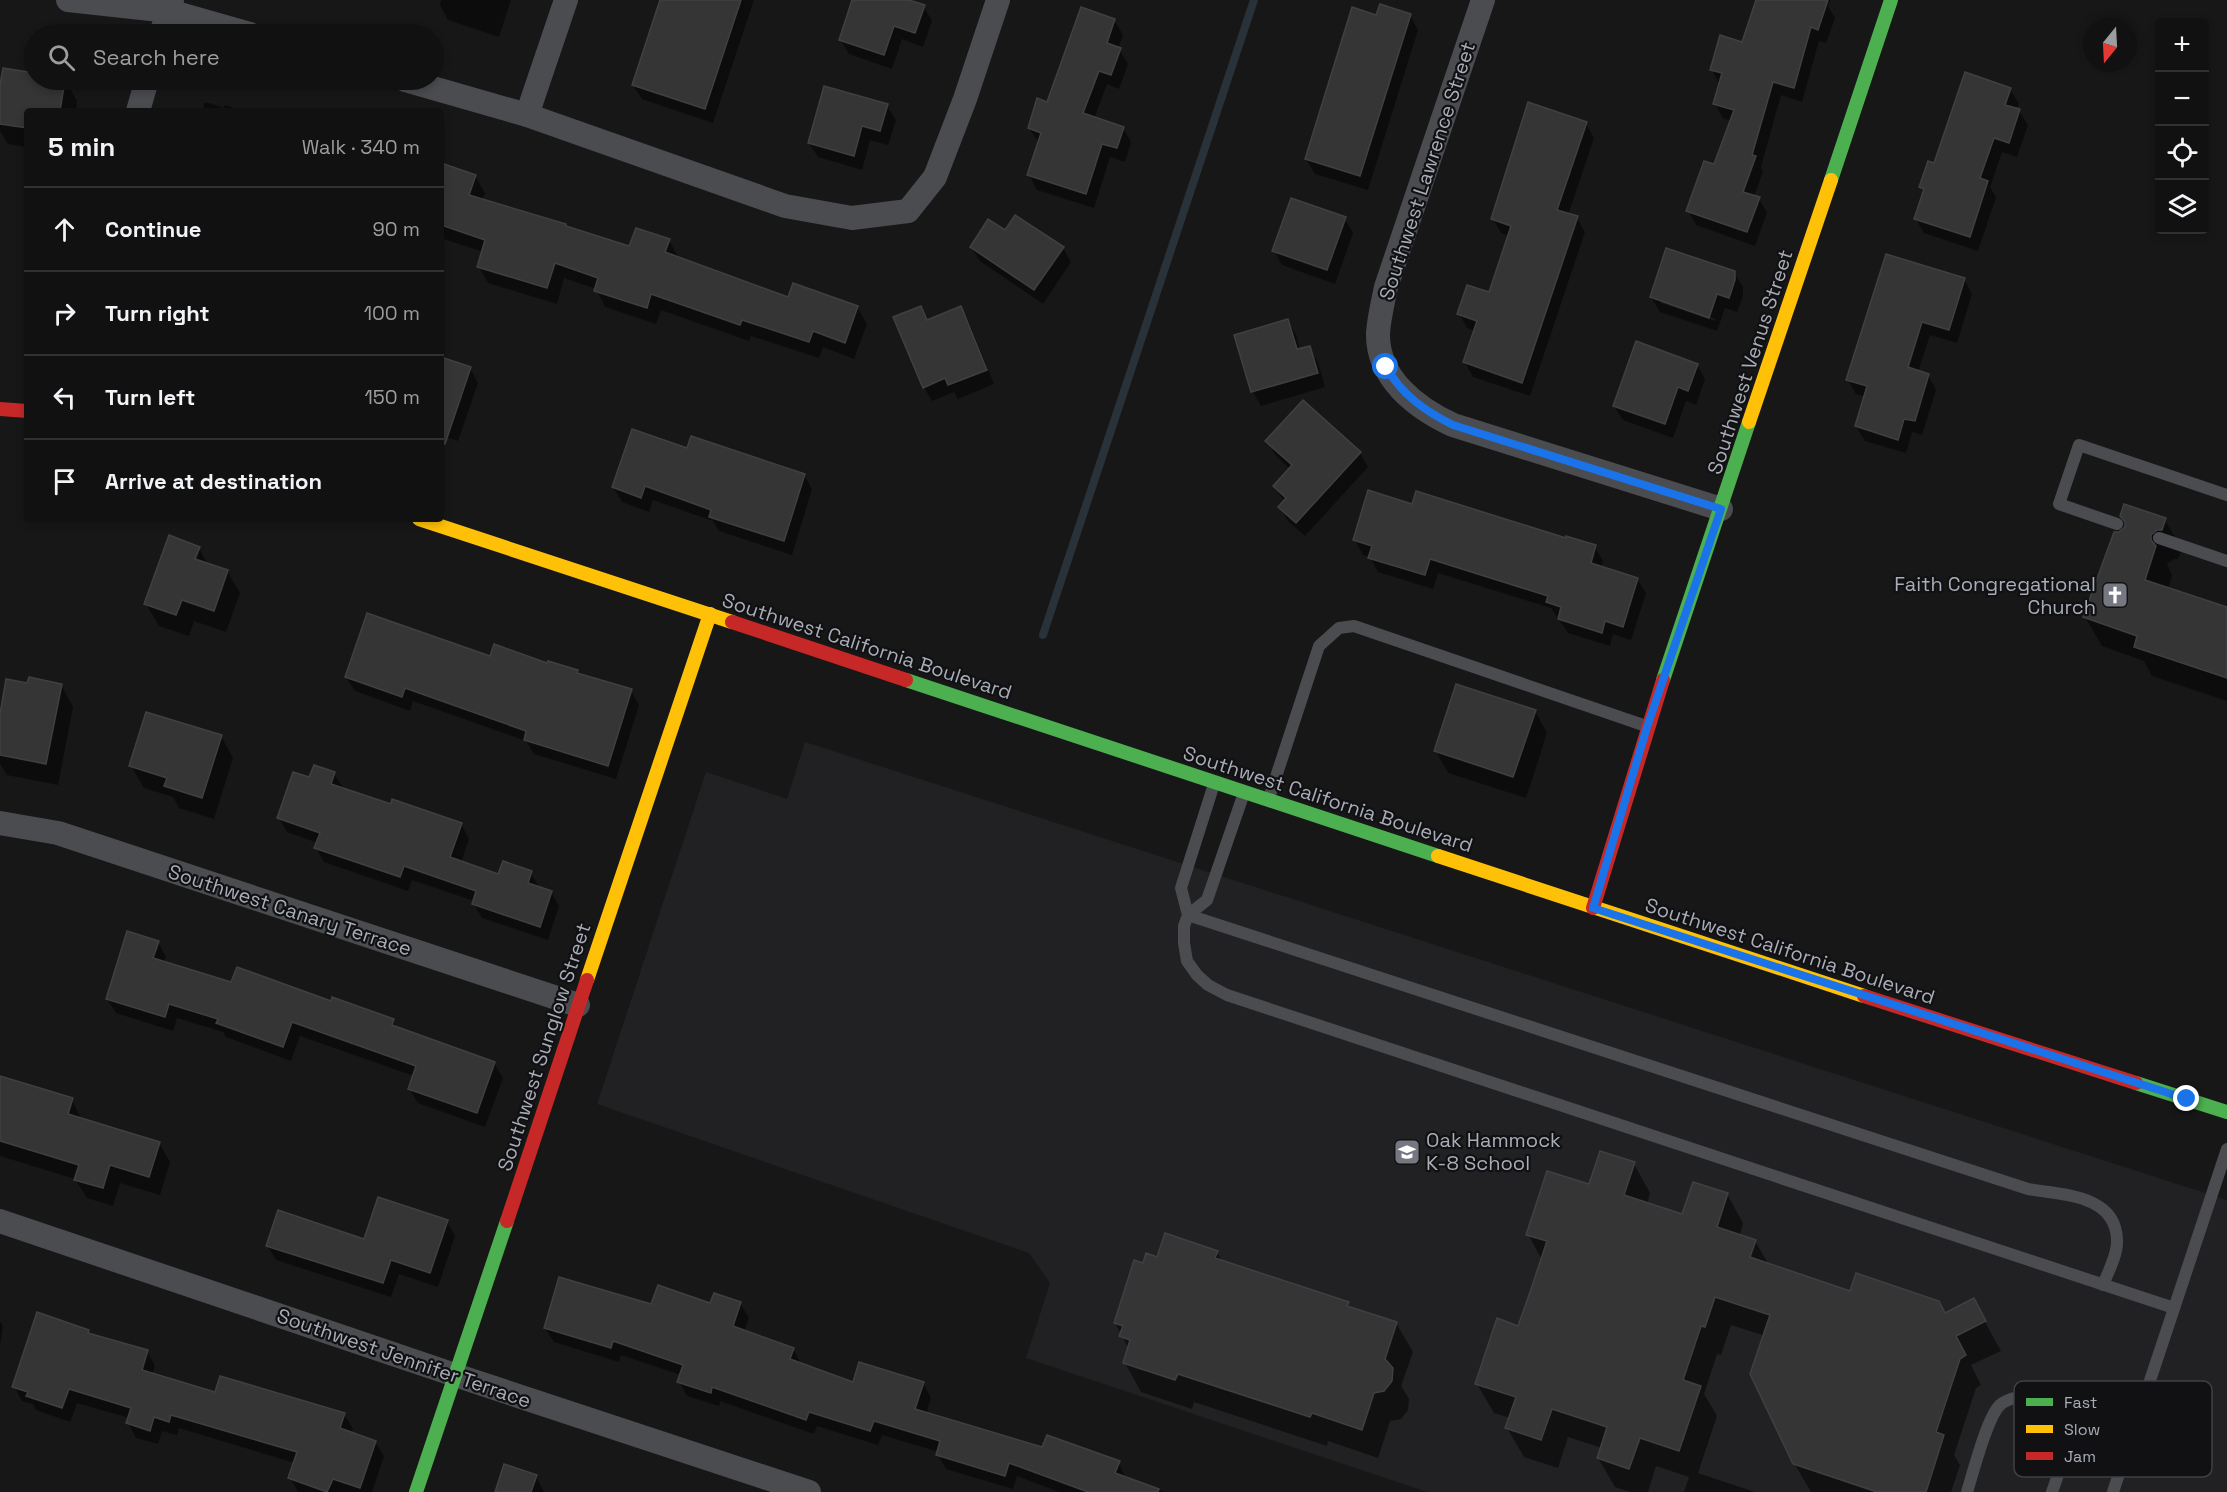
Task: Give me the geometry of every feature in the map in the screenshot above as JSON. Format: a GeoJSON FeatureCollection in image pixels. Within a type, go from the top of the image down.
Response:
{"type":"FeatureCollection","features":[{"type":"Feature","properties":{"kind":"street"},"geometry":{"type":"LineString","coordinates":[[68,0],[171,6],[222,24]]}},
{"type":"Feature","properties":{"kind":"street"},"geometry":{"type":"LineString","coordinates":[[527,115],[566,0]]}},
{"type":"Feature","properties":{"kind":"street"},"geometry":{"type":"LineString","coordinates":[[440,90],[527,115],[785,206],[852,218],[908,211],[935,177],[965,99],[998,0]]}},
{"type":"Feature","properties":{"kind":"street","name":"Southwest Lawrence Street"},"geometry":{"type":"LineString","coordinates":[[1483,0],[1386,287],[1378,334],[1379,349],[1386,367],[1395,383],[1415,402],[1431,414],[1453,425],[1721,509]]}},
{"type":"Feature","properties":{"kind":"street","name":"Southwest Venus Street"},"geometry":{"type":"LineString","coordinates":[[1593,908],[1647,727],[1891,0]]}},
{"type":"Feature","properties":{"kind":"street"},"geometry":{"type":"LineString","coordinates":[[165,24],[171,6]]}},
{"type":"Feature","properties":{"kind":"street"},"geometry":{"type":"LineString","coordinates":[[139,108],[144,90]]}},
{"type":"Feature","properties":{"kind":"street"},"geometry":{"type":"LineString","coordinates":[[0,409],[24,411]]}},
{"type":"Feature","properties":{"kind":"street","name":"Southwest California Boulevard"},"geometry":{"type":"LineString","coordinates":[[428,522],[1245,790],[1593,908],[2227,1112]]}},
{"type":"Feature","properties":{"kind":"street","name":"Southwest Sunglow Street"},"geometry":{"type":"LineString","coordinates":[[416,1492],[710,614]]}},
{"type":"Feature","properties":{"kind":"street","name":"Southwest Canary Terrace"},"geometry":{"type":"LineString","coordinates":[[0,823],[58,833],[578,1005]]}},
{"type":"Feature","properties":{"kind":"street","name":"Southwest Jennifer Terrace"},"geometry":{"type":"LineString","coordinates":[[0,1221],[809,1492]]}},
{"type":"Feature","properties":{"kind":"lane"},"geometry":{"type":"LineString","coordinates":[[2117,524],[2059,504],[2079,445],[2227,495]]}},
{"type":"Feature","properties":{"kind":"lane"},"geometry":{"type":"LineString","coordinates":[[2159,538],[2227,560]]}},
{"type":"Feature","properties":{"kind":"lane"},"geometry":{"type":"LineString","coordinates":[[1269,799],[1319,646],[1340,628],[1354,627],[1647,727]]}},
{"type":"Feature","properties":{"kind":"lane"},"geometry":{"type":"LineString","coordinates":[[1215,781],[1181,888],[1188,915],[1184,944],[1187,961],[1208,985],[1227,994],[2174,1308]]}},
{"type":"Feature","properties":{"kind":"lane"},"geometry":{"type":"LineString","coordinates":[[1188,915],[1207,900],[1245,790]]}},
{"type":"Feature","properties":{"kind":"lane"},"geometry":{"type":"LineString","coordinates":[[1188,915],[2028,1189],[2086,1199],[2099,1204],[2112,1221],[2118,1241],[2103,1285]]}},
{"type":"Feature","properties":{"kind":"lane"},"geometry":{"type":"LineString","coordinates":[[2150,1381],[2227,1149]]}},
{"type":"Feature","properties":{"kind":"lane"},"geometry":{"type":"LineString","coordinates":[[1967,1492],[1992,1416],[2000,1405],[2014,1399]]}},
{"type":"Feature","properties":{"kind":"lane"},"geometry":{"type":"LineString","coordinates":[[2052,1492],[2057,1477]]}},
{"type":"Feature","properties":{"kind":"lane"},"geometry":{"type":"LineString","coordinates":[[2113,1492],[2118,1477]]}},
{"type":"Feature","properties":{"kind":"shaded area","name":"Oak Hammock K-8 School"},"geometry":{"type":"Polygon","coordinates":[[[805,742],[2227,1200],[2227,1492],[1427,1492],[1026,1358],[1050,1283],[1029,1253],[597,1104],[706,772],[787,799],[805,742]]]}},
{"type":"Feature","properties":{"kind":"building"},"geometry":{"type":"Polygon","coordinates":[[[660,0],[741,0],[705,109],[632,85],[660,0]]]}},
{"type":"Feature","properties":{"kind":"building"},"geometry":{"type":"Polygon","coordinates":[[[852,0],[909,0],[925,5],[915,33],[894,26],[884,55],[839,40],[852,0]]]}},
{"type":"Feature","properties":{"kind":"building"},"geometry":{"type":"Polygon","coordinates":[[[1756,0],[1828,0],[1818,30],[1811,27],[1794,88],[1773,82],[1752,155],[1756,156],[1743,192],[1760,197],[1747,232],[1686,211],[1704,161],[1714,164],[1734,110],[1713,104],[1722,73],[1710,70],[1720,35],[1742,42],[1756,0]]]}},
{"type":"Feature","properties":{"kind":"building"},"geometry":{"type":"Polygon","coordinates":[[[1380,4],[1411,14],[1360,176],[1305,159],[1352,7],[1376,15],[1380,4]]]}},
{"type":"Feature","properties":{"kind":"building"},"geometry":{"type":"Polygon","coordinates":[[[1081,7],[1115,19],[1107,43],[1121,48],[1111,75],[1099,71],[1083,113],[1124,127],[1117,148],[1102,144],[1086,194],[1027,175],[1041,133],[1028,128],[1037,98],[1047,102],[1081,7]]]}},
{"type":"Feature","properties":{"kind":"building"},"geometry":{"type":"Polygon","coordinates":[[[3,68],[24,71],[24,90],[63,90],[60,108],[24,108],[24,128],[0,124],[0,85],[3,68]]]}},
{"type":"Feature","properties":{"kind":"building"},"geometry":{"type":"Polygon","coordinates":[[[1965,72],[2011,88],[2005,105],[2020,109],[2009,143],[1994,138],[1980,178],[1988,181],[1970,237],[1914,219],[1924,189],[1919,187],[1928,161],[1934,163],[1965,72]]]}},
{"type":"Feature","properties":{"kind":"building"},"geometry":{"type":"Polygon","coordinates":[[[824,86],[888,104],[880,131],[862,126],[854,156],[808,143],[824,86]]]}},
{"type":"Feature","properties":{"kind":"building"},"geometry":{"type":"Polygon","coordinates":[[[1528,102],[1587,122],[1557,210],[1578,216],[1522,383],[1463,362],[1477,321],[1457,314],[1467,285],[1489,292],[1511,226],[1491,219],[1528,102]]]}},
{"type":"Feature","properties":{"kind":"building"},"geometry":{"type":"Polygon","coordinates":[[[444,164],[476,175],[469,195],[566,224],[566,226],[629,246],[636,228],[670,239],[665,252],[788,297],[793,283],[858,306],[845,343],[813,331],[809,342],[742,320],[740,325],[651,294],[647,308],[594,291],[598,278],[555,263],[547,288],[477,267],[485,240],[444,226],[444,164]]]}},
{"type":"Feature","properties":{"kind":"building"},"geometry":{"type":"Polygon","coordinates":[[[1291,198],[1346,217],[1327,270],[1272,251],[1291,198]]]}},
{"type":"Feature","properties":{"kind":"building"},"geometry":{"type":"Polygon","coordinates":[[[1015,215],[1064,247],[1034,290],[970,247],[988,219],[1005,230],[1015,215]]]}},
{"type":"Feature","properties":{"kind":"building"},"geometry":{"type":"Polygon","coordinates":[[[1666,248],[1735,271],[1735,280],[1729,298],[1717,294],[1709,318],[1650,297],[1666,248]]]}},
{"type":"Feature","properties":{"kind":"building"},"geometry":{"type":"Polygon","coordinates":[[[1886,254],[1965,278],[1949,330],[1922,322],[1908,367],[1929,374],[1915,421],[1904,419],[1898,440],[1855,426],[1867,386],[1846,380],[1886,254]]]}},
{"type":"Feature","properties":{"kind":"building"},"geometry":{"type":"Polygon","coordinates":[[[921,306],[927,320],[961,306],[987,370],[948,385],[945,378],[923,388],[893,317],[921,306]]]}},
{"type":"Feature","properties":{"kind":"building"},"geometry":{"type":"Polygon","coordinates":[[[1288,319],[1297,349],[1310,346],[1318,373],[1251,392],[1234,335],[1288,319]]]}},
{"type":"Feature","properties":{"kind":"building"},"geometry":{"type":"Polygon","coordinates":[[[1636,341],[1698,364],[1688,391],[1678,387],[1665,424],[1613,406],[1636,341]]]}},
{"type":"Feature","properties":{"kind":"building"},"geometry":{"type":"Polygon","coordinates":[[[444,358],[471,367],[444,444],[444,358]]]}},
{"type":"Feature","properties":{"kind":"building"},"geometry":{"type":"Polygon","coordinates":[[[1303,400],[1361,452],[1296,523],[1278,507],[1286,498],[1273,486],[1292,465],[1265,441],[1303,400]]]}},
{"type":"Feature","properties":{"kind":"building"},"geometry":{"type":"Polygon","coordinates":[[[632,429],[687,448],[691,436],[805,474],[784,541],[709,517],[711,510],[645,486],[641,498],[612,487],[632,429]]]}},
{"type":"Feature","properties":{"kind":"building"},"geometry":{"type":"Polygon","coordinates":[[[1368,490],[1412,504],[1416,491],[1566,538],[1566,536],[1596,545],[1591,563],[1638,578],[1623,627],[1605,621],[1602,633],[1558,619],[1561,607],[1546,602],[1548,596],[1430,559],[1425,575],[1368,558],[1372,546],[1353,540],[1368,490]]]}},
{"type":"Feature","properties":{"kind":"building","name":"Faith Congregational Church"},"geometry":{"type":"Polygon","coordinates":[[[2124,504],[2166,518],[2162,530],[2157,530],[2151,535],[2151,540],[2156,546],[2145,580],[2227,607],[2227,678],[2134,647],[2137,636],[2083,617],[2114,532],[2119,532],[2125,527],[2125,522],[2120,516],[2124,504]]]}},
{"type":"Feature","properties":{"kind":"building"},"geometry":{"type":"Polygon","coordinates":[[[169,535],[200,547],[195,559],[228,570],[214,611],[182,600],[176,615],[144,604],[169,535]]]}},
{"type":"Feature","properties":{"kind":"building"},"geometry":{"type":"Polygon","coordinates":[[[367,613],[490,656],[494,644],[547,663],[548,661],[578,670],[577,673],[632,689],[608,766],[524,740],[526,731],[405,688],[402,697],[345,677],[367,613]]]}},
{"type":"Feature","properties":{"kind":"building"},"geometry":{"type":"Polygon","coordinates":[[[29,677],[62,684],[46,764],[0,755],[0,714],[6,679],[27,683],[29,677]]]}},
{"type":"Feature","properties":{"kind":"building"},"geometry":{"type":"Polygon","coordinates":[[[1456,684],[1536,710],[1513,777],[1434,751],[1456,684]]]}},
{"type":"Feature","properties":{"kind":"building"},"geometry":{"type":"Polygon","coordinates":[[[146,712],[222,735],[202,798],[164,786],[167,778],[129,766],[146,712]]]}},
{"type":"Feature","properties":{"kind":"building"},"geometry":{"type":"Polygon","coordinates":[[[314,765],[335,772],[331,784],[391,804],[392,799],[462,823],[450,857],[498,874],[503,861],[532,871],[528,883],[552,891],[540,927],[472,904],[476,891],[404,866],[400,877],[314,848],[320,833],[277,818],[293,772],[309,777],[314,765]]]}},
{"type":"Feature","properties":{"kind":"building"},"geometry":{"type":"Polygon","coordinates":[[[127,931],[159,941],[153,958],[231,982],[237,967],[331,1001],[332,997],[394,1019],[392,1025],[495,1062],[477,1113],[408,1089],[416,1066],[292,1022],[283,1047],[216,1023],[218,1019],[169,1004],[165,1017],[106,999],[127,931]]]}},
{"type":"Feature","properties":{"kind":"building"},"geometry":{"type":"Polygon","coordinates":[[[0,1076],[73,1098],[68,1114],[160,1142],[149,1177],[110,1165],[103,1188],[74,1180],[79,1165],[0,1141],[0,1076]]]}},
{"type":"Feature","properties":{"kind":"building"},"geometry":{"type":"Polygon","coordinates":[[[1600,1151],[1635,1162],[1624,1195],[1682,1214],[1693,1182],[1728,1193],[1717,1227],[1756,1240],[1750,1257],[1850,1291],[1856,1273],[1939,1301],[1945,1313],[1974,1298],[1986,1321],[1956,1336],[1966,1355],[1960,1359],[1936,1432],[1944,1435],[1926,1492],[1877,1492],[1793,1464],[1750,1374],[1770,1315],[1715,1297],[1705,1327],[1701,1326],[1683,1380],[1701,1386],[1679,1451],[1640,1438],[1629,1469],[1597,1458],[1607,1427],[1552,1409],[1541,1440],[1505,1428],[1516,1397],[1475,1384],[1497,1318],[1518,1326],[1529,1295],[1547,1241],[1526,1235],[1547,1171],[1589,1184],[1600,1151]]]}},
{"type":"Feature","properties":{"kind":"building"},"geometry":{"type":"Polygon","coordinates":[[[378,1197],[448,1220],[430,1273],[391,1260],[383,1283],[266,1246],[278,1210],[364,1239],[378,1197]]]}},
{"type":"Feature","properties":{"kind":"building"},"geometry":{"type":"Polygon","coordinates":[[[1165,1233],[1218,1251],[1215,1258],[1349,1302],[1347,1306],[1397,1322],[1385,1359],[1393,1368],[1392,1381],[1384,1391],[1374,1393],[1362,1430],[1312,1413],[1310,1417],[1178,1374],[1175,1380],[1123,1363],[1130,1340],[1119,1336],[1123,1326],[1114,1323],[1134,1260],[1143,1263],[1146,1253],[1157,1257],[1165,1233]]]}},
{"type":"Feature","properties":{"kind":"building"},"geometry":{"type":"Polygon","coordinates":[[[559,1277],[651,1304],[658,1285],[710,1303],[714,1293],[741,1302],[733,1326],[794,1348],[790,1359],[853,1382],[859,1362],[924,1382],[915,1409],[1042,1447],[1047,1435],[1120,1461],[1115,1473],[1159,1489],[1158,1492],[1088,1492],[1009,1463],[1005,1476],[936,1455],[940,1441],[874,1421],[870,1431],[809,1412],[806,1420],[712,1387],[711,1393],[677,1382],[683,1365],[613,1341],[611,1348],[544,1328],[559,1277]]]}},
{"type":"Feature","properties":{"kind":"building"},"geometry":{"type":"Polygon","coordinates":[[[37,1312],[89,1330],[88,1333],[148,1350],[142,1370],[215,1392],[220,1376],[345,1413],[340,1428],[376,1441],[360,1488],[333,1479],[327,1492],[288,1478],[297,1452],[171,1415],[169,1422],[154,1417],[150,1431],[126,1423],[131,1408],[69,1389],[62,1408],[26,1396],[28,1392],[12,1387],[37,1312]]]}},
{"type":"Feature","properties":{"kind":"building"},"geometry":{"type":"Polygon","coordinates":[[[504,1464],[537,1475],[531,1492],[495,1492],[504,1464]]]}},
{"type":"Feature","properties":{"kind":"waterway"},"geometry":{"type":"LineString","coordinates":[[1043,635],[1254,0]]}},
{"type":"Feature","properties":{"kind":"traffic: fast"},"geometry":{"type":"LineString","coordinates":[[1831,180],[1891,0]]}},
{"type":"Feature","properties":{"kind":"traffic: fast"},"geometry":{"type":"LineString","coordinates":[[1663,680],[1749,422]]}},
{"type":"Feature","properties":{"kind":"traffic: fast"},"geometry":{"type":"LineString","coordinates":[[906,680],[1438,856]]}},
{"type":"Feature","properties":{"kind":"traffic: fast"},"geometry":{"type":"LineString","coordinates":[[2136,1083],[2227,1112]]}},
{"type":"Feature","properties":{"kind":"traffic: fast"},"geometry":{"type":"LineString","coordinates":[[416,1492],[507,1221]]}},
{"type":"Feature","properties":{"kind":"traffic: slow"},"geometry":{"type":"LineString","coordinates":[[1749,422],[1831,180]]}},
{"type":"Feature","properties":{"kind":"traffic: slow"},"geometry":{"type":"LineString","coordinates":[[428,522],[732,622]]}},
{"type":"Feature","properties":{"kind":"traffic: slow"},"geometry":{"type":"LineString","coordinates":[[587,980],[710,614]]}},
{"type":"Feature","properties":{"kind":"traffic: slow"},"geometry":{"type":"LineString","coordinates":[[1438,856],[1864,996]]}},
{"type":"Feature","properties":{"kind":"traffic: jam"},"geometry":{"type":"LineString","coordinates":[[0,409],[24,411]]}},
{"type":"Feature","properties":{"kind":"traffic: jam"},"geometry":{"type":"LineString","coordinates":[[732,622],[906,680]]}},
{"type":"Feature","properties":{"kind":"traffic: jam"},"geometry":{"type":"LineString","coordinates":[[1593,908],[1663,680]]}},
{"type":"Feature","properties":{"kind":"traffic: jam"},"geometry":{"type":"LineString","coordinates":[[507,1221],[587,980]]}},
{"type":"Feature","properties":{"kind":"traffic: jam"},"geometry":{"type":"LineString","coordinates":[[1864,996],[2136,1083]]}},
{"type":"Feature","properties":{"kind":"place","name":"Faith Congregational Church"},"geometry":{"type":"Point","coordinates":[2115,595]}},
{"type":"Feature","properties":{"kind":"place","name":"Oak Hammock K-8 School"},"geometry":{"type":"Point","coordinates":[1407,1152]}},
{"type":"Feature","properties":{"kind":"route"},"geometry":{"type":"LineString","coordinates":[[1386,367],[1395,383],[1415,402],[1431,414],[1453,425],[1721,509],[1647,727],[1593,908],[2187,1099]]}}]}
